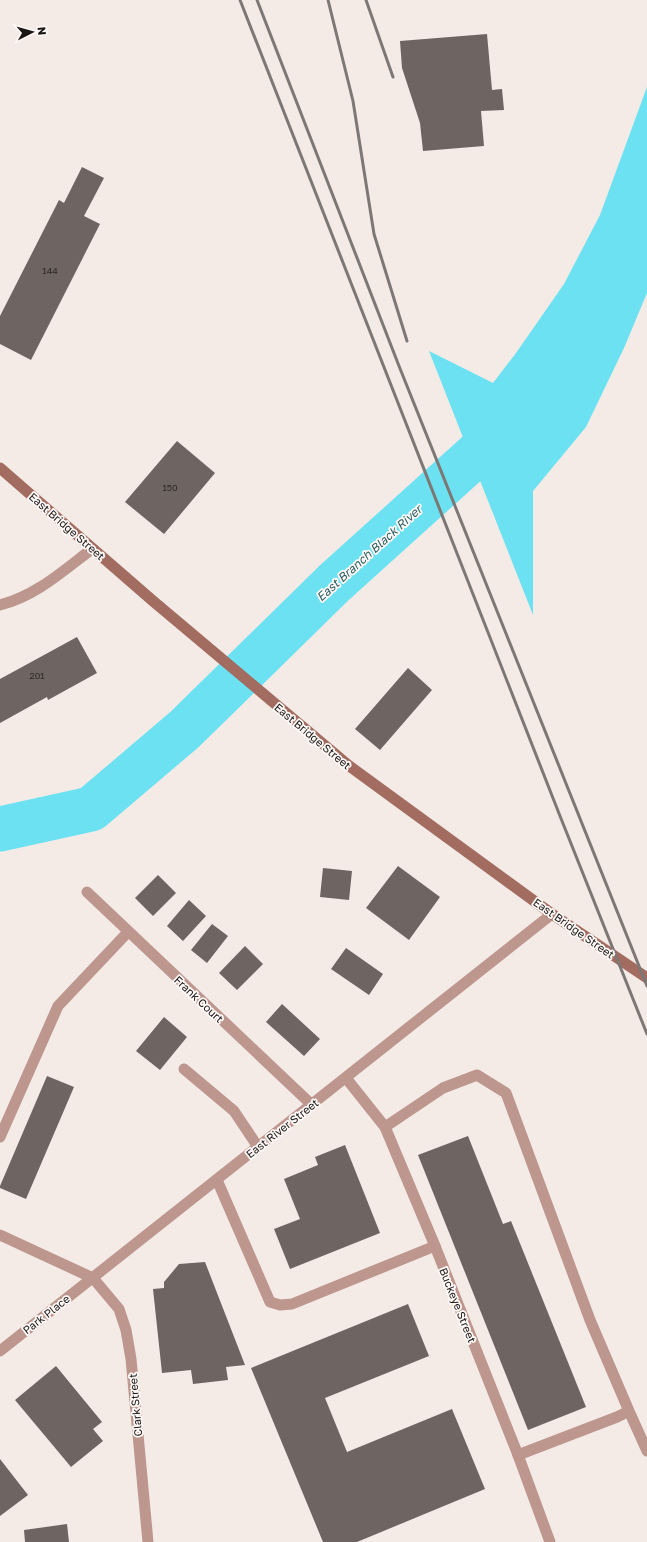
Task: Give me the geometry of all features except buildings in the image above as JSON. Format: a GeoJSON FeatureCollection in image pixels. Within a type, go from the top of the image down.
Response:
{"type":"FeatureCollection","features":[{"type":"Feature","properties":{"kind":"main road","name":"East Bridge Street"},"geometry":{"type":"LineString","coordinates":[[0,468],[152,601],[348,765],[552,914],[647,978]]}},
{"type":"Feature","properties":{"kind":"street"},"geometry":{"type":"LineString","coordinates":[[0,605],[12,602],[41,588],[92,548]]}},
{"type":"Feature","properties":{"kind":"street","name":"Frank Court"},"geometry":{"type":"LineString","coordinates":[[87,892],[312,1105]]}},
{"type":"Feature","properties":{"kind":"street","name":"East River Street"},"geometry":{"type":"LineString","coordinates":[[93,1278],[552,914]]}},
{"type":"Feature","properties":{"kind":"street"},"geometry":{"type":"LineString","coordinates":[[0,1137],[58,1006],[128,932]]}},
{"type":"Feature","properties":{"kind":"street"},"geometry":{"type":"LineString","coordinates":[[184,1070],[234,1111],[258,1147]]}},
{"type":"Feature","properties":{"kind":"street"},"geometry":{"type":"LineString","coordinates":[[385,1128],[443,1088],[477,1075],[506,1093],[590,1320],[611,1372],[647,1451]]}},
{"type":"Feature","properties":{"kind":"street","name":"Buckeye Street"},"geometry":{"type":"LineString","coordinates":[[346,1078],[385,1128],[435,1246],[518,1455],[550,1542]]}},
{"type":"Feature","properties":{"kind":"street"},"geometry":{"type":"LineString","coordinates":[[217,1180],[270,1302],[280,1305],[292,1304],[435,1246]]}},
{"type":"Feature","properties":{"kind":"street"},"geometry":{"type":"LineString","coordinates":[[0,1235],[93,1278]]}},
{"type":"Feature","properties":{"kind":"street","name":"Park Place"},"geometry":{"type":"LineString","coordinates":[[0,1351],[93,1278]]}},
{"type":"Feature","properties":{"kind":"street","name":"Clark Street"},"geometry":{"type":"LineString","coordinates":[[93,1278],[119,1309],[126,1330],[131,1359],[148,1542]]}},
{"type":"Feature","properties":{"kind":"street"},"geometry":{"type":"LineString","coordinates":[[518,1455],[617,1417],[629,1410]]}},
{"type":"Feature","properties":{"kind":"water"},"geometry":{"type":"Polygon","coordinates":[[[647,87],[647,293],[624,348],[586,427],[533,491],[533,615],[429,351],[493,383],[516,353],[564,284],[600,215],[647,87]]]}},
{"type":"Feature","properties":{"kind":"waterway","name":"East Branch Black River"},"geometry":{"type":"LineString","coordinates":[[0,829],[91,809],[184,730],[334,583],[518,417]]}},
{"type":"Feature","properties":{"kind":"railway"},"geometry":{"type":"LineString","coordinates":[[240,0],[647,1034]]}},
{"type":"Feature","properties":{"kind":"railway"},"geometry":{"type":"LineString","coordinates":[[257,0],[399,366],[647,986]]}},
{"type":"Feature","properties":{"kind":"railway"},"geometry":{"type":"LineString","coordinates":[[328,0],[353,101],[374,234],[407,341]]}},
{"type":"Feature","properties":{"kind":"railway"},"geometry":{"type":"LineString","coordinates":[[366,0],[393,77]]}}]}
